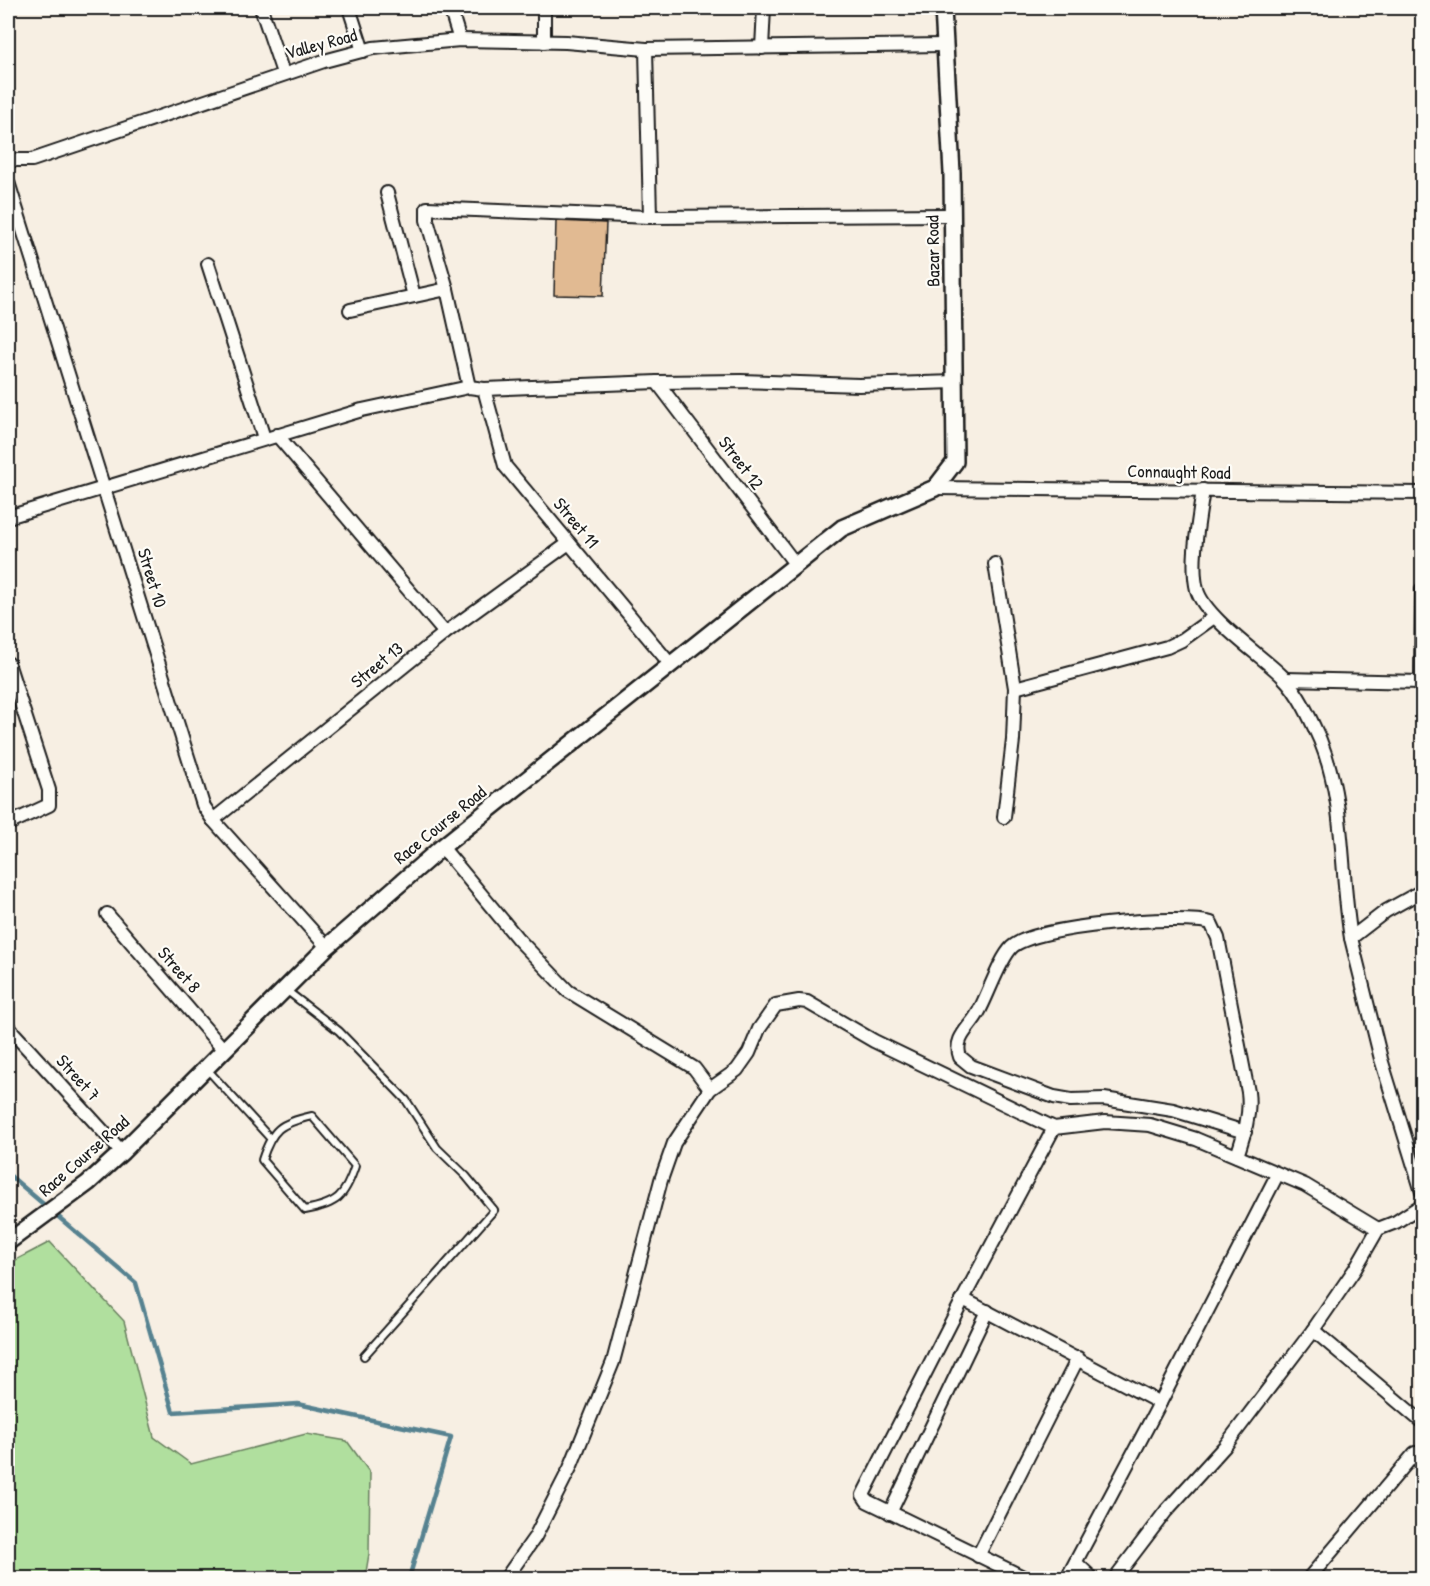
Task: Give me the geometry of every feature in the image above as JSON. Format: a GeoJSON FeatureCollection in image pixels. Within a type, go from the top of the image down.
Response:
{"type":"FeatureCollection","features":[{"type":"Feature","properties":{"kind":"street"},"geometry":{"type":"LineString","coordinates":[[261,8],[283,73]]}},
{"type":"Feature","properties":{"kind":"street"},"geometry":{"type":"LineString","coordinates":[[349,8],[363,51]]}},
{"type":"Feature","properties":{"kind":"street"},"geometry":{"type":"LineString","coordinates":[[450,8],[460,40]]}},
{"type":"Feature","properties":{"kind":"street"},"geometry":{"type":"LineString","coordinates":[[544,8],[544,42]]}},
{"type":"Feature","properties":{"kind":"street"},"geometry":{"type":"LineString","coordinates":[[762,48],[765,8]]}},
{"type":"Feature","properties":{"kind":"street","name":"Bazar Road"},"geometry":{"type":"LineString","coordinates":[[935,488],[955,462],[952,214],[943,8]]}},
{"type":"Feature","properties":{"kind":"street","name":"Valley Road"},"geometry":{"type":"LineString","coordinates":[[8,160],[32,160],[283,73],[363,51],[418,42],[460,40],[544,42],[646,49],[945,45]]}},
{"type":"Feature","properties":{"kind":"street"},"geometry":{"type":"LineString","coordinates":[[646,49],[650,217]]}},
{"type":"Feature","properties":{"kind":"street","name":"Street 10"},"geometry":{"type":"LineString","coordinates":[[8,182],[202,805],[327,947]]}},
{"type":"Feature","properties":{"kind":"street"},"geometry":{"type":"LineString","coordinates":[[387,193],[414,296]]}},
{"type":"Feature","properties":{"kind":"street"},"geometry":{"type":"LineString","coordinates":[[469,387],[447,289],[427,220],[428,208],[650,217],[952,214]]}},
{"type":"Feature","properties":{"kind":"street"},"geometry":{"type":"LineString","coordinates":[[208,264],[264,438]]}},
{"type":"Feature","properties":{"kind":"street"},"geometry":{"type":"LineString","coordinates":[[350,310],[447,289]]}},
{"type":"Feature","properties":{"kind":"street"},"geometry":{"type":"LineString","coordinates":[[8,517],[362,410],[469,387],[484,389],[741,381],[859,385],[955,382]]}},
{"type":"Feature","properties":{"kind":"street","name":"Street 12"},"geometry":{"type":"LineString","coordinates":[[657,382],[796,565]]}},
{"type":"Feature","properties":{"kind":"street","name":"Street 11"},"geometry":{"type":"LineString","coordinates":[[484,389],[505,466],[671,665]]}},
{"type":"Feature","properties":{"kind":"street"},"geometry":{"type":"LineString","coordinates":[[277,435],[445,633]]}},
{"type":"Feature","properties":{"kind":"street","name":"Connaught Road"},"geometry":{"type":"LineString","coordinates":[[935,488],[1422,493]]}},
{"type":"Feature","properties":{"kind":"street","name":"Race Course Road"},"geometry":{"type":"LineString","coordinates":[[8,1242],[122,1152],[327,947],[441,847],[842,528],[935,488]]}},
{"type":"Feature","properties":{"kind":"street"},"geometry":{"type":"LineString","coordinates":[[1203,490],[1196,553],[1197,590],[1214,617],[1285,679],[1320,741],[1332,780],[1340,821],[1344,894],[1351,938],[1381,1059],[1422,1192]]}},
{"type":"Feature","properties":{"kind":"street","name":"Street 13"},"geometry":{"type":"LineString","coordinates":[[213,820],[445,633],[569,543]]}},
{"type":"Feature","properties":{"kind":"street"},"geometry":{"type":"LineString","coordinates":[[995,564],[1015,688],[1013,740],[1004,817]]}},
{"type":"Feature","properties":{"kind":"street"},"geometry":{"type":"LineString","coordinates":[[1285,679],[1421,682],[1422,589]]}},
{"type":"Feature","properties":{"kind":"street"},"geometry":{"type":"LineString","coordinates":[[1015,688],[1167,646],[1182,640],[1214,617]]}},
{"type":"Feature","properties":{"kind":"street"},"geometry":{"type":"LineString","coordinates":[[8,663],[49,790],[49,805],[8,824]]}},
{"type":"Feature","properties":{"kind":"street"},"geometry":{"type":"LineString","coordinates":[[441,847],[518,939],[568,991],[694,1068],[710,1089]]}},
{"type":"Feature","properties":{"kind":"street"},"geometry":{"type":"LineString","coordinates":[[1351,938],[1386,911],[1422,891]]}},
{"type":"Feature","properties":{"kind":"street","name":"Street 8"},"geometry":{"type":"LineString","coordinates":[[107,914],[223,1049]]}},
{"type":"Feature","properties":{"kind":"street"},"geometry":{"type":"LineString","coordinates":[[1237,1156],[1245,1132],[1249,1114],[1248,1092],[1218,938],[1210,923],[1200,920],[1151,920],[1072,929],[1024,940],[1012,948],[976,1016],[962,1034],[959,1042],[960,1057],[970,1066],[1036,1092],[1071,1100],[1104,1099],[1173,1110],[1245,1132]]}},
{"type":"Feature","properties":{"kind":"street"},"geometry":{"type":"LineString","coordinates":[[506,1578],[535,1537],[570,1467],[613,1362],[661,1180],[674,1143],[710,1089],[737,1070],[749,1053],[759,1029],[776,1005],[807,1002],[874,1041],[1054,1128],[1105,1122],[1150,1125],[1237,1156],[1305,1185],[1378,1229]]}},
{"type":"Feature","properties":{"kind":"street","name":"Street 7"},"geometry":{"type":"LineString","coordinates":[[8,1027],[122,1152]]}},
{"type":"Feature","properties":{"kind":"street"},"geometry":{"type":"LineString","coordinates":[[1025,1578],[1011,1576],[867,1501],[863,1495],[1054,1128]]}},
{"type":"Feature","properties":{"kind":"street"},"geometry":{"type":"LineString","coordinates":[[1067,1578],[1160,1403],[1277,1174]]}},
{"type":"Feature","properties":{"kind":"street"},"geometry":{"type":"LineString","coordinates":[[1114,1578],[1166,1511],[1226,1446],[1313,1330],[1355,1269],[1378,1229],[1396,1222],[1422,1205]]}},
{"type":"Feature","properties":{"kind":"street"},"geometry":{"type":"LineString","coordinates":[[963,1299],[1160,1403]]}},
{"type":"Feature","properties":{"kind":"street"},"geometry":{"type":"LineString","coordinates":[[890,1513],[987,1311]]}},
{"type":"Feature","properties":{"kind":"street"},"geometry":{"type":"LineString","coordinates":[[1313,1330],[1422,1422]]}},
{"type":"Feature","properties":{"kind":"street"},"geometry":{"type":"LineString","coordinates":[[978,1557],[1078,1358]]}},
{"type":"Feature","properties":{"kind":"street"},"geometry":{"type":"LineString","coordinates":[[1309,1578],[1415,1453]]}},
{"type":"Feature","properties":{"kind":"street"},"geometry":{"type":"LineString","coordinates":[[1076,1563],[1092,1578]]}},
{"type":"Feature","properties":{"kind":"lane"},"geometry":{"type":"LineString","coordinates":[[285,990],[339,1031],[406,1100],[437,1148],[466,1176],[494,1210],[364,1356]]}},
{"type":"Feature","properties":{"kind":"lane"},"geometry":{"type":"LineString","coordinates":[[206,1067],[269,1137]]}},
{"type":"Feature","properties":{"kind":"lane"},"geometry":{"type":"LineString","coordinates":[[312,1116],[355,1166],[347,1189],[329,1205],[305,1210],[262,1160],[269,1137],[291,1120],[312,1116]]}},
{"type":"Feature","properties":{"kind":"green space"},"geometry":{"type":"Polygon","coordinates":[[[50,1242],[124,1321],[154,1437],[191,1464],[306,1434],[347,1441],[370,1473],[369,1554],[365,1578],[8,1578],[8,1264],[50,1242]]]}},
{"type":"Feature","properties":{"kind":"building"},"geometry":{"type":"Polygon","coordinates":[[[556,221],[606,223],[603,296],[554,295],[556,221]]]}},
{"type":"Feature","properties":{"kind":"waterway"},"geometry":{"type":"LineString","coordinates":[[8,1174],[136,1283],[173,1412],[298,1404],[451,1437],[409,1578]]}}]}
